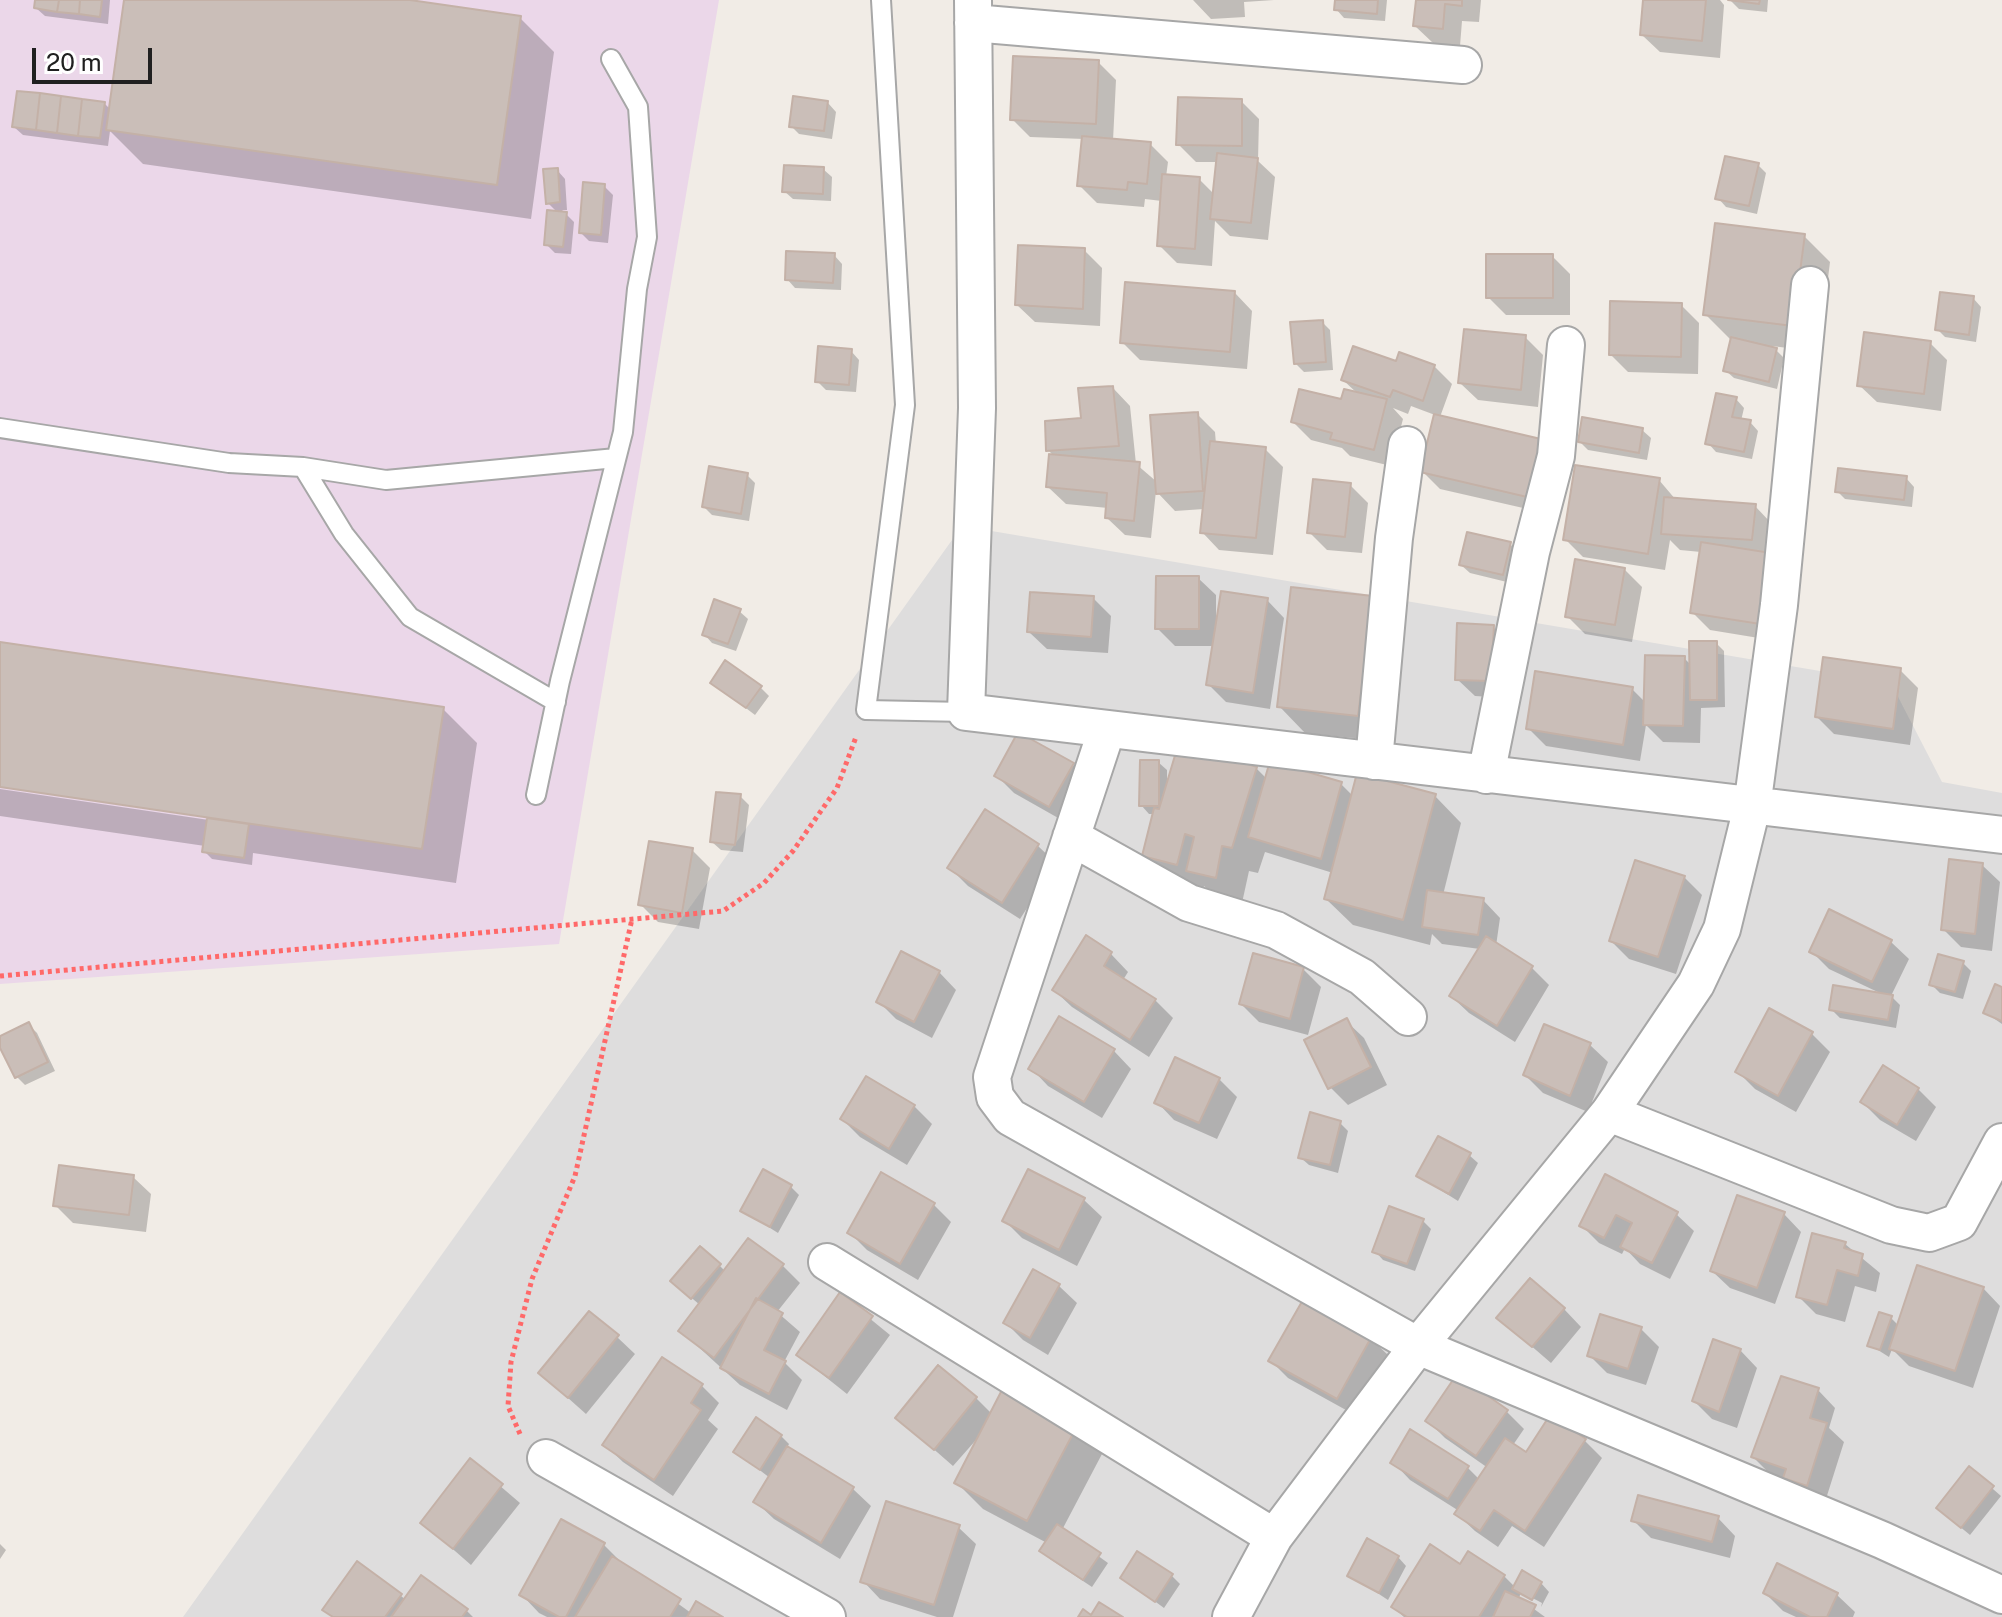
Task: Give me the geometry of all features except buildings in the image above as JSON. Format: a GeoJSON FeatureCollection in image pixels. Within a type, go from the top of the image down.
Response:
{"type":"FeatureCollection","features":[{"type":"Feature","properties":{"kind":"street"},"geometry":{"type":"LineString","coordinates":[[1463,65],[973,12],[977,408],[966,712],[2002,835]]}},
{"type":"Feature","properties":{"kind":"street"},"geometry":{"type":"LineString","coordinates":[[1232,1617],[1274,1537],[1418,1346],[1609,1113],[1703,970],[1722,929],[1752,807],[1779,605],[1810,285]]}},
{"type":"Feature","properties":{"kind":"street"},"geometry":{"type":"LineString","coordinates":[[1486,775],[1531,552],[1556,456],[1566,345]]}},
{"type":"Feature","properties":{"kind":"street"},"geometry":{"type":"LineString","coordinates":[[1374,761],[1394,538],[1407,445]]}},
{"type":"Feature","properties":{"kind":"street"},"geometry":{"type":"LineString","coordinates":[[1107,729],[992,1077],[995,1097],[1010,1117],[1418,1346],[1882,1540],[2002,1595]]}},
{"type":"Feature","properties":{"kind":"street"},"geometry":{"type":"LineString","coordinates":[[1071,837],[1189,903],[1276,930],[1362,977],[1408,1017]]}},
{"type":"Feature","properties":{"kind":"street"},"geometry":{"type":"LineString","coordinates":[[1609,1113],[1891,1225],[1929,1233],[1959,1222],[2002,1142]]}},
{"type":"Feature","properties":{"kind":"street"},"geometry":{"type":"LineString","coordinates":[[827,1262],[1274,1537]]}},
{"type":"Feature","properties":{"kind":"street"},"geometry":{"type":"LineString","coordinates":[[546,1458],[827,1617]]}},
{"type":"Feature","properties":{"kind":"lane"},"geometry":{"type":"LineString","coordinates":[[881,0],[905,405],[866,710],[966,712]]}},
{"type":"Feature","properties":{"kind":"lane"},"geometry":{"type":"LineString","coordinates":[[536,795],[623,432],[637,289],[647,237],[638,107],[611,59]]}},
{"type":"Feature","properties":{"kind":"lane"},"geometry":{"type":"LineString","coordinates":[[0,428],[229,463],[303,467],[386,480],[616,458]]}},
{"type":"Feature","properties":{"kind":"lane"},"geometry":{"type":"LineString","coordinates":[[303,467],[344,534],[410,617],[556,702]]}},
{"type":"Feature","properties":{"kind":"path"},"geometry":{"type":"LineString","coordinates":[[0,976],[723,911],[764,883],[793,851],[837,788],[866,710]]}},
{"type":"Feature","properties":{"kind":"path"},"geometry":{"type":"LineString","coordinates":[[546,1458],[515,1430],[508,1406],[511,1362],[532,1279],[575,1176],[632,919]]}},
{"type":"Feature","properties":{"kind":"shaded area"},"geometry":{"type":"Polygon","coordinates":[[[0,0],[719,0],[559,944],[0,984],[0,0]]]}},
{"type":"Feature","properties":{"kind":"shaded area"},"geometry":{"type":"Polygon","coordinates":[[[962,526],[1891,683],[1942,782],[2002,793],[2002,1617],[183,1617],[962,526]]]}}]}
